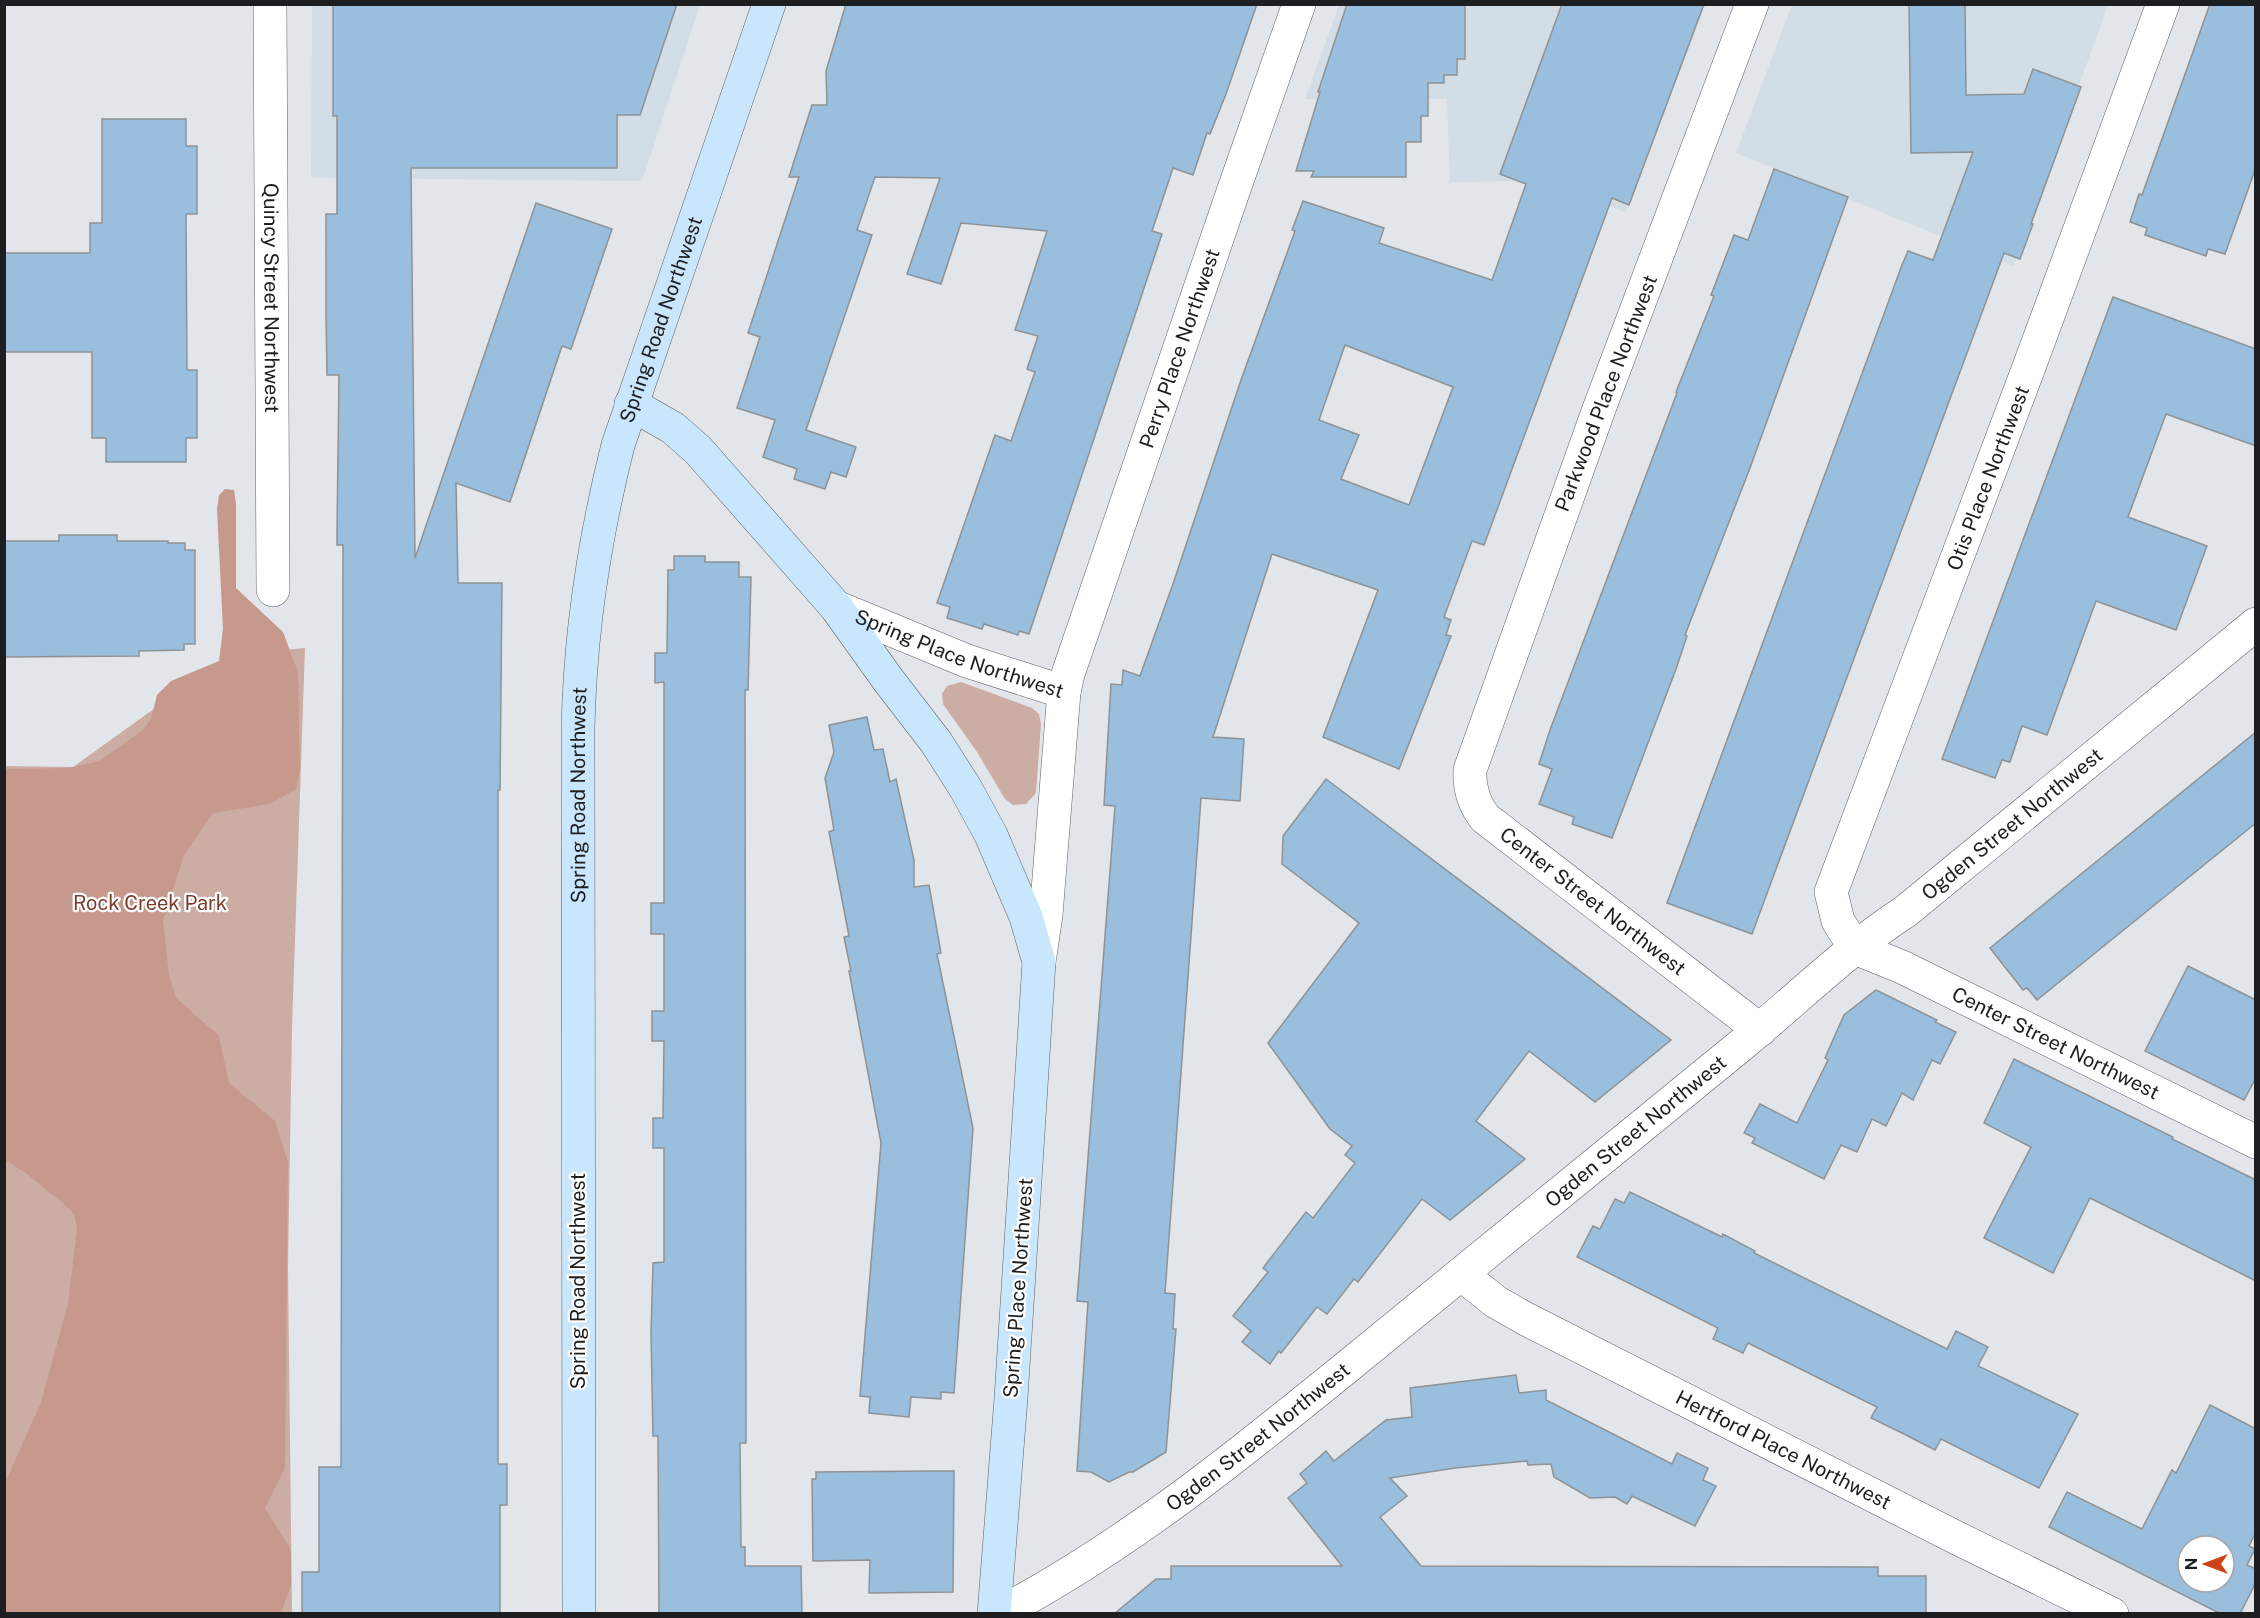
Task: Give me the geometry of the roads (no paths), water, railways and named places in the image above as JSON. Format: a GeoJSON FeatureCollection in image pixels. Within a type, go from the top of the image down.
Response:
{"type":"FeatureCollection","features":[{"type":"Feature","properties":{"kind":"street","name":"Quincy Street Northwest"},"geometry":{"type":"LineString","coordinates":[[270,4],[273,590]]}},
{"type":"Feature","properties":{"kind":"street","name":"Spring Road Northwest"},"geometry":{"type":"LineString","coordinates":[[579,1614],[578,700],[584,614],[604,501],[631,404],[769,4]]}},
{"type":"Feature","properties":{"kind":"street","name":"Perry Place Northwest"},"geometry":{"type":"LineString","coordinates":[[1064,692],[1068,674],[1171,371],[1299,4]]}},
{"type":"Feature","properties":{"kind":"street","name":"Parkwood Place Northwest"},"geometry":{"type":"LineString","coordinates":[[1469,783],[1470,770],[1526,609],[1752,4]]}},
{"type":"Feature","properties":{"kind":"street","name":"Otis Place Northwest"},"geometry":{"type":"LineString","coordinates":[[1855,948],[1838,921],[1831,892],[2163,4]]}},
{"type":"Feature","properties":{"kind":"street","name":"Spring Place Northwest"},"geometry":{"type":"LineString","coordinates":[[631,404],[673,428],[698,450],[836,608],[888,681],[936,742],[966,789],[991,836],[1026,917],[1039,962]]}},
{"type":"Feature","properties":{"kind":"street","name":"Spring Place Northwest"},"geometry":{"type":"LineString","coordinates":[[836,608],[967,661],[1064,692],[1046,915],[1039,962],[996,1614]]}},
{"type":"Feature","properties":{"kind":"street","name":"Ogden Street Northwest"},"geometry":{"type":"LineString","coordinates":[[996,1614],[1078,1567],[1201,1484],[1760,1030],[1855,948],[1905,911],[2256,624]]}},
{"type":"Feature","properties":{"kind":"street","name":"Center Street Northwest"},"geometry":{"type":"LineString","coordinates":[[1469,783],[1477,807],[1485,818],[1760,1030]]}},
{"type":"Feature","properties":{"kind":"street","name":"Center Street Northwest"},"geometry":{"type":"LineString","coordinates":[[1855,948],[1902,967],[2256,1142]]}},
{"type":"Feature","properties":{"kind":"street","name":"Hertford Place Northwest"},"geometry":{"type":"LineString","coordinates":[[1461,1274],[1496,1302],[1526,1319],[1944,1532],[2112,1614]]}},
{"type":"Feature","properties":{"kind":"park label","name":"Rock Creek Park"},"geometry":{"type":"Point","coordinates":[150,903]}}]}
